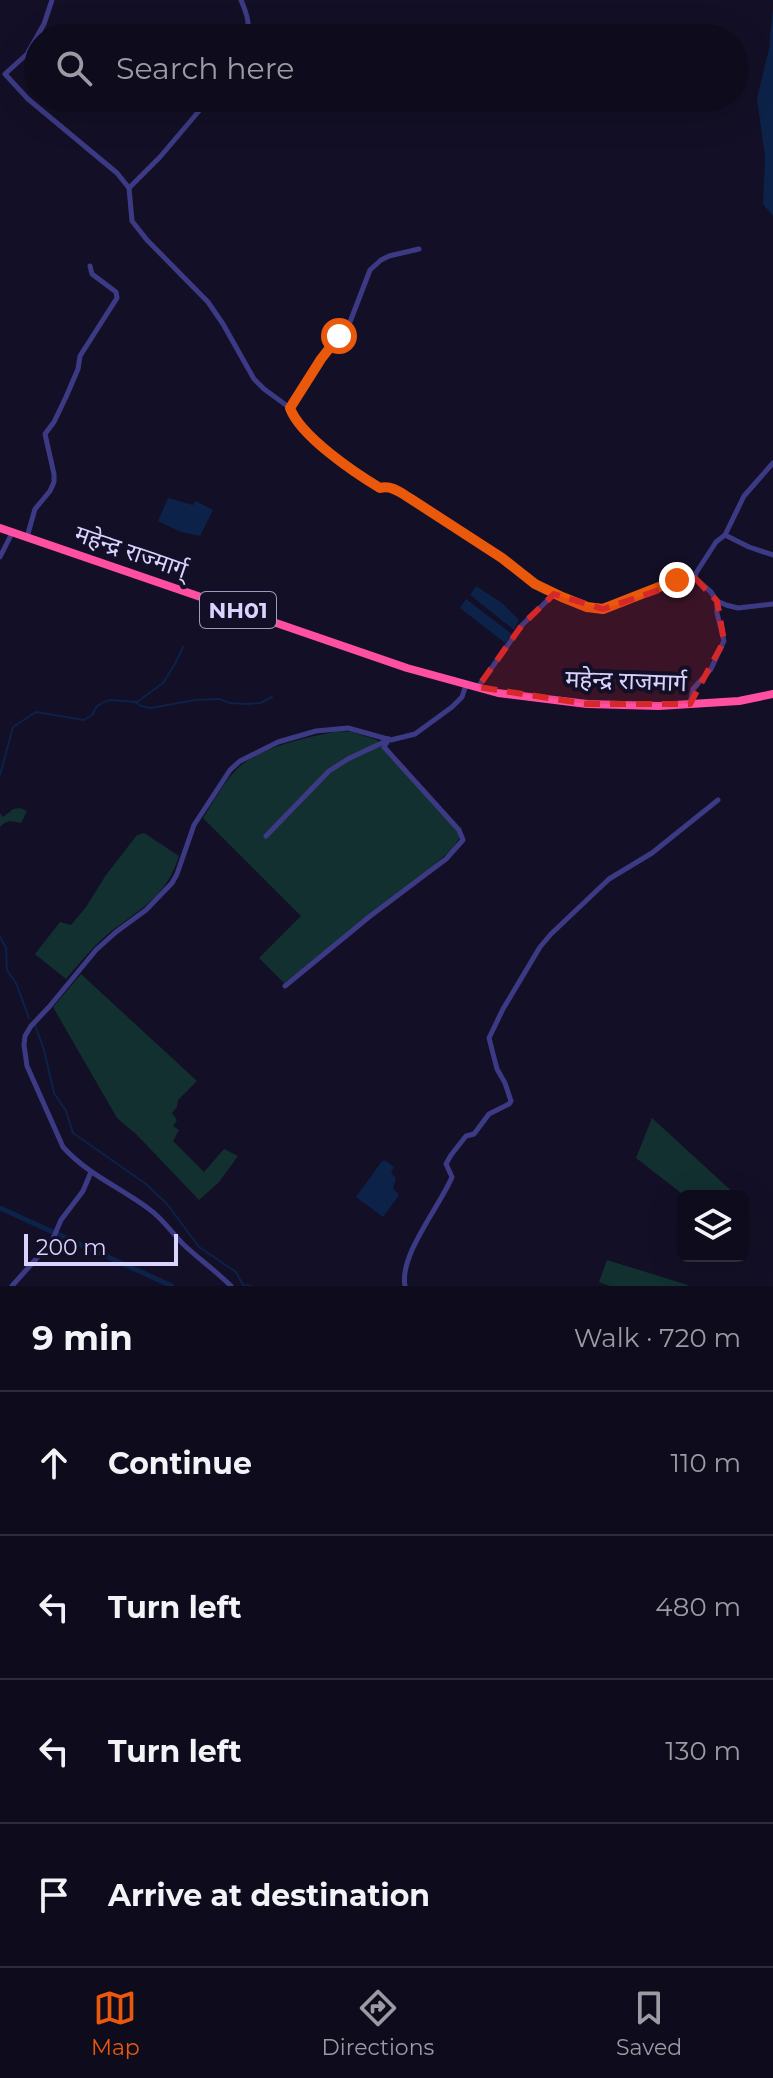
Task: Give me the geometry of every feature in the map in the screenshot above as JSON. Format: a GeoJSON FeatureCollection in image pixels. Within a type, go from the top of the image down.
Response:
{"type":"FeatureCollection","features":[{"type":"Feature","properties":{"kind":"highway","name":"महेन्द्र राज्मार्ग्"},"geometry":{"type":"LineString","coordinates":[[0,528],[407,668],[478,687]]}},
{"type":"Feature","properties":{"kind":"highway","name":"महेन्द्र राजमार्ग"},"geometry":{"type":"LineString","coordinates":[[478,687],[498,693],[587,704],[659,706],[739,701],[773,694]]}},
{"type":"Feature","properties":{"kind":"street"},"geometry":{"type":"LineString","coordinates":[[44,24],[52,0]]}},
{"type":"Feature","properties":{"kind":"street"},"geometry":{"type":"LineString","coordinates":[[241,0],[249,24]]}},
{"type":"Feature","properties":{"kind":"street"},"geometry":{"type":"LineString","coordinates":[[24,57],[5,74],[24,95]]}},
{"type":"Feature","properties":{"kind":"street"},"geometry":{"type":"LineString","coordinates":[[44,112],[117,173],[129,188],[132,221],[208,302],[254,379],[290,408],[308,432],[336,459],[380,488],[396,490],[502,558],[535,584],[587,607],[603,609],[677,580],[695,578],[711,592],[717,601],[724,641],[711,669],[693,689],[690,704]]}},
{"type":"Feature","properties":{"kind":"street"},"geometry":{"type":"LineString","coordinates":[[129,188],[198,112]]}},
{"type":"Feature","properties":{"kind":"street"},"geometry":{"type":"LineString","coordinates":[[290,408],[321,359],[350,322],[370,270],[389,256],[419,249]]}},
{"type":"Feature","properties":{"kind":"street"},"geometry":{"type":"LineString","coordinates":[[27,537],[35,509],[54,482],[45,434],[66,397],[80,356],[117,298],[116,292],[92,274],[90,266]]}},
{"type":"Feature","properties":{"kind":"street"},"geometry":{"type":"LineString","coordinates":[[695,578],[716,542],[725,535],[744,496],[773,463]]}},
{"type":"Feature","properties":{"kind":"street"},"geometry":{"type":"LineString","coordinates":[[0,557],[12,532]]}},
{"type":"Feature","properties":{"kind":"street"},"geometry":{"type":"LineString","coordinates":[[725,535],[773,555]]}},
{"type":"Feature","properties":{"kind":"street"},"geometry":{"type":"LineString","coordinates":[[478,687],[522,625],[554,594]]}},
{"type":"Feature","properties":{"kind":"street"},"geometry":{"type":"LineString","coordinates":[[717,601],[738,608],[773,604]]}},
{"type":"Feature","properties":{"kind":"street"},"geometry":{"type":"LineString","coordinates":[[266,836],[329,771],[389,739],[415,734],[452,707],[462,697],[466,684]]}},
{"type":"Feature","properties":{"kind":"street"},"geometry":{"type":"LineString","coordinates":[[231,1286],[186,1247],[163,1220],[91,1172],[63,1147],[27,1066],[25,1036],[96,950],[146,910],[172,883],[194,825],[222,781],[240,761],[278,742],[331,729],[348,728],[389,739]]}},
{"type":"Feature","properties":{"kind":"street"},"geometry":{"type":"LineString","coordinates":[[285,986],[446,859],[463,840],[459,830],[384,747],[389,739]]}},
{"type":"Feature","properties":{"kind":"street"},"geometry":{"type":"LineString","coordinates":[[405,1286],[404,1274],[417,1239],[452,1177],[446,1164],[451,1155],[466,1136],[478,1130],[489,1114],[511,1101],[497,1069],[489,1038],[540,947],[609,879],[652,853],[718,800]]}},
{"type":"Feature","properties":{"kind":"street"},"geometry":{"type":"LineString","coordinates":[[12,1286],[52,1241],[61,1220],[83,1191],[91,1172]]}},
{"type":"Feature","properties":{"kind":"highlighted area"},"geometry":{"type":"Polygon","coordinates":[[[695,578],[717,601],[724,641],[690,704],[587,704],[478,687],[522,625],[554,594],[603,609],[695,578]]]}},
{"type":"Feature","properties":{"kind":"green space"},"geometry":{"type":"Polygon","coordinates":[[[339,731],[377,740],[460,837],[433,866],[284,983],[259,958],[301,916],[203,818],[229,778],[249,760],[286,743],[339,731]]]}},
{"type":"Feature","properties":{"kind":"green space"},"geometry":{"type":"Polygon","coordinates":[[[20,808],[27,811],[21,823],[10,821],[0,827],[0,813],[3,817],[20,808]]]}},
{"type":"Feature","properties":{"kind":"green space"},"geometry":{"type":"Polygon","coordinates":[[[144,833],[179,856],[174,870],[160,892],[103,938],[66,979],[35,954],[60,922],[71,925],[137,835],[144,833]]]}},
{"type":"Feature","properties":{"kind":"green space"},"geometry":{"type":"Polygon","coordinates":[[[81,974],[197,1081],[178,1100],[172,1113],[177,1120],[173,1126],[179,1130],[173,1141],[204,1172],[224,1149],[238,1156],[219,1182],[199,1200],[117,1118],[53,1007],[81,974]]]}},
{"type":"Feature","properties":{"kind":"green space"},"geometry":{"type":"Polygon","coordinates":[[[652,1118],[730,1190],[677,1190],[636,1158],[652,1118]]]}},
{"type":"Feature","properties":{"kind":"green space"},"geometry":{"type":"Polygon","coordinates":[[[607,1260],[688,1286],[610,1286],[599,1282],[607,1260]]]}},
{"type":"Feature","properties":{"kind":"water"},"geometry":{"type":"Polygon","coordinates":[[[773,8],[773,216],[763,204],[765,157],[757,98],[769,49],[773,8]]]}},
{"type":"Feature","properties":{"kind":"water"},"geometry":{"type":"Polygon","coordinates":[[[168,498],[193,505],[196,501],[213,510],[200,536],[181,532],[158,521],[168,498]]]}},
{"type":"Feature","properties":{"kind":"water"},"geometry":{"type":"Polygon","coordinates":[[[476,586],[502,603],[519,620],[514,630],[470,595],[476,586]]]}},
{"type":"Feature","properties":{"kind":"water"},"geometry":{"type":"Polygon","coordinates":[[[466,599],[512,634],[505,643],[460,608],[466,599]]]}},
{"type":"Feature","properties":{"kind":"water"},"geometry":{"type":"Polygon","coordinates":[[[382,1161],[394,1167],[391,1173],[396,1178],[393,1188],[399,1195],[383,1217],[356,1197],[382,1161]]]}},
{"type":"Feature","properties":{"kind":"waterway"},"geometry":{"type":"LineString","coordinates":[[0,775],[13,727],[36,712],[84,720],[104,702],[137,702],[163,683],[183,647]]}},
{"type":"Feature","properties":{"kind":"waterway"},"geometry":{"type":"LineString","coordinates":[[133,701],[151,708],[195,700],[260,703],[272,697]]}},
{"type":"Feature","properties":{"kind":"waterway"},"geometry":{"type":"LineString","coordinates":[[0,937],[6,948],[7,970],[16,983],[29,1018]]}},
{"type":"Feature","properties":{"kind":"waterway"},"geometry":{"type":"LineString","coordinates":[[35,1025],[54,1093],[66,1111],[73,1133],[146,1184],[167,1204],[199,1247],[236,1272],[243,1285],[251,1286]]}},
{"type":"Feature","properties":{"kind":"waterway"},"geometry":{"type":"LineString","coordinates":[[0,1208],[172,1286]]}},
{"type":"Feature","properties":{"kind":"route"},"geometry":{"type":"LineString","coordinates":[[339,336],[314,368],[290,408],[308,432],[336,459],[380,488],[396,490],[411,499],[502,558],[535,584],[587,607],[603,609],[677,580]]}}]}
